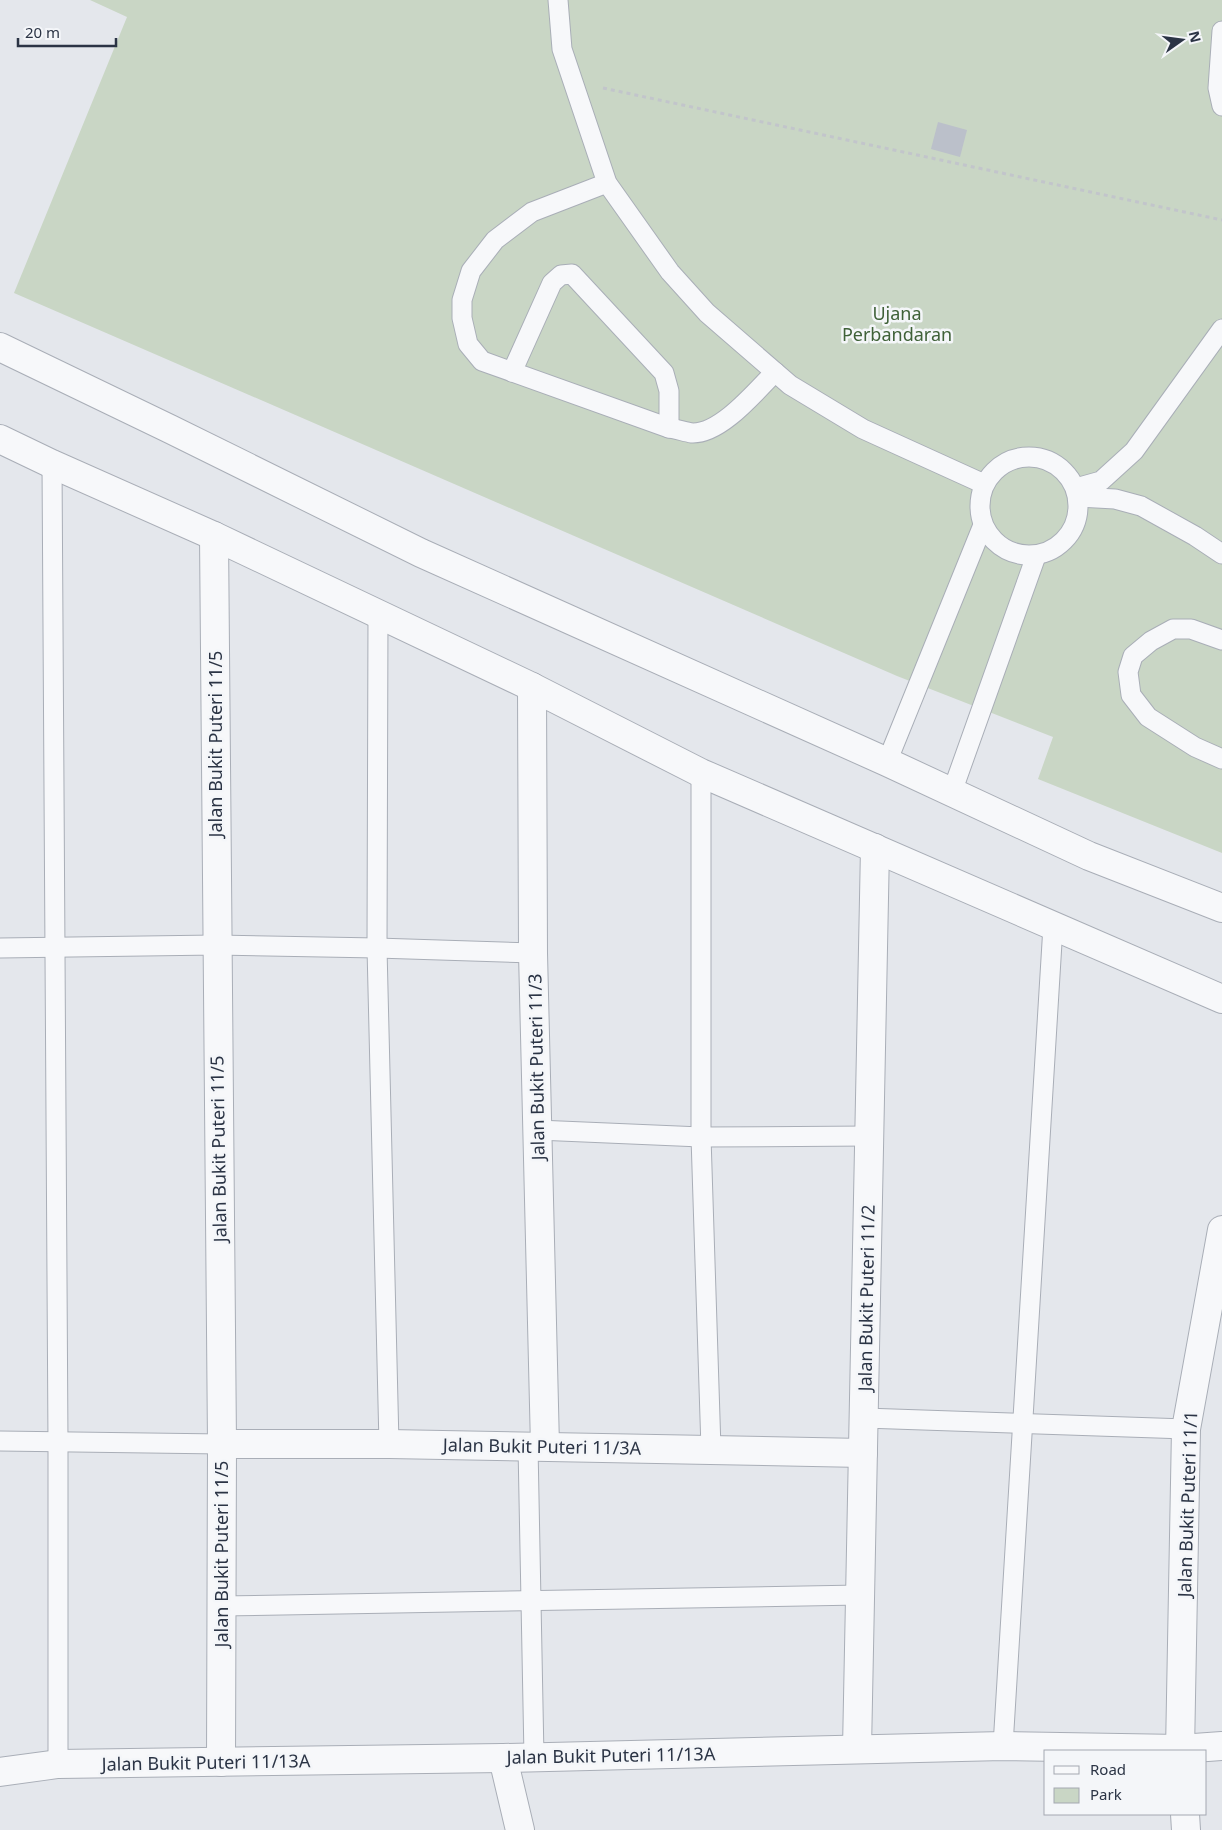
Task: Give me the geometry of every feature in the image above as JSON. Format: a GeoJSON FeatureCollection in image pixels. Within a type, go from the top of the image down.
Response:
{"type":"FeatureCollection","features":[{"type":"Feature","properties":{"kind":"street"},"geometry":{"type":"LineString","coordinates":[[0,346],[421,553],[887,762],[1089,856],[1222,908]]}},
{"type":"Feature","properties":{"kind":"street"},"geometry":{"type":"LineString","coordinates":[[0,439],[214,536],[532,687],[702,773],[1222,999]]}},
{"type":"Feature","properties":{"kind":"street","name":"Jalan Bukit Puteri 11/5"},"geometry":{"type":"LineString","coordinates":[[214,536],[216,945],[222,1444],[221,1762]]}},
{"type":"Feature","properties":{"kind":"street","name":"Jalan Bukit Puteri 11/3"},"geometry":{"type":"LineString","coordinates":[[532,687],[533,953],[537,1130],[536,1446]]}},
{"type":"Feature","properties":{"kind":"street","name":"Jalan Bukit Puteri 11/2"},"geometry":{"type":"LineString","coordinates":[[857,1749],[876,848]]}},
{"type":"Feature","properties":{"kind":"street","name":"Jalan Bukit Puteri 11/1"},"geometry":{"type":"LineString","coordinates":[[1180,1750],[1186,1429],[1222,1230]]}},
{"type":"Feature","properties":{"kind":"street","name":"Jalan Bukit Puteri 11/3A"},"geometry":{"type":"LineString","coordinates":[[222,1444],[536,1446],[863,1453]]}},
{"type":"Feature","properties":{"kind":"street","name":"Jalan Bukit Puteri 11/13A"},"geometry":{"type":"LineString","coordinates":[[0,1772],[58,1764],[503,1758],[1003,1746],[1180,1750],[1222,1746]]}},
{"type":"Feature","properties":{"kind":"street"},"geometry":{"type":"LineString","coordinates":[[503,1758],[520,1830]]}},
{"type":"Feature","properties":{"kind":"street"},"geometry":{"type":"LineString","coordinates":[[1185,1815],[1186,1830]]}},
{"type":"Feature","properties":{"kind":"lane"},"geometry":{"type":"LineString","coordinates":[[558,0],[562,49],[607,184],[670,272],[707,312],[790,385],[863,429],[984,484]]}},
{"type":"Feature","properties":{"kind":"lane"},"geometry":{"type":"LineString","coordinates":[[1222,31],[1218,88],[1222,106]]}},
{"type":"Feature","properties":{"kind":"lane"},"geometry":{"type":"LineString","coordinates":[[607,184],[532,212],[495,240],[471,270],[462,300],[462,318],[468,344],[482,361],[670,428],[693,433],[707,430],[721,423],[775,372]]}},
{"type":"Feature","properties":{"kind":"lane"},"geometry":{"type":"LineString","coordinates":[[512,372],[552,283],[561,275],[572,274],[664,373],[669,391],[670,428]]}},
{"type":"Feature","properties":{"kind":"lane"},"geometry":{"type":"LineString","coordinates":[[1077,492],[1101,481],[1134,451],[1222,329]]}},
{"type":"Feature","properties":{"kind":"lane"},"geometry":{"type":"LineString","coordinates":[[1031,456],[1050,460],[1066,471],[1077,492],[1078,517],[1070,536],[1055,549],[1036,556],[1014,553],[996,542],[983,525],[979,504],[984,484],[996,469],[1012,459],[1031,456]]}},
{"type":"Feature","properties":{"kind":"lane"},"geometry":{"type":"LineString","coordinates":[[52,464],[58,1764]]}},
{"type":"Feature","properties":{"kind":"lane"},"geometry":{"type":"LineString","coordinates":[[1077,492],[1141,506],[1195,536],[1222,554]]}},
{"type":"Feature","properties":{"kind":"lane"},"geometry":{"type":"LineString","coordinates":[[887,762],[983,525]]}},
{"type":"Feature","properties":{"kind":"lane"},"geometry":{"type":"LineString","coordinates":[[952,792],[1036,556]]}},
{"type":"Feature","properties":{"kind":"lane"},"geometry":{"type":"LineString","coordinates":[[378,614],[377,948],[388,1444]]}},
{"type":"Feature","properties":{"kind":"lane"},"geometry":{"type":"LineString","coordinates":[[1222,640],[1191,629],[1173,629],[1151,641],[1133,656],[1128,672],[1131,696],[1148,717],[1195,747],[1222,759]]}},
{"type":"Feature","properties":{"kind":"lane"},"geometry":{"type":"LineString","coordinates":[[702,773],[701,1137],[711,1449]]}},
{"type":"Feature","properties":{"kind":"lane"},"geometry":{"type":"LineString","coordinates":[[1003,1746],[1053,926]]}},
{"type":"Feature","properties":{"kind":"lane"},"geometry":{"type":"LineString","coordinates":[[0,948],[216,945],[533,953]]}},
{"type":"Feature","properties":{"kind":"lane"},"geometry":{"type":"LineString","coordinates":[[537,1130],[701,1137],[870,1136]]}},
{"type":"Feature","properties":{"kind":"lane"},"geometry":{"type":"LineString","coordinates":[[864,1418],[1186,1429]]}},
{"type":"Feature","properties":{"kind":"lane"},"geometry":{"type":"LineString","coordinates":[[0,1441],[222,1444]]}},
{"type":"Feature","properties":{"kind":"lane"},"geometry":{"type":"LineString","coordinates":[[534,1757],[530,1600],[536,1446]]}},
{"type":"Feature","properties":{"kind":"lane"},"geometry":{"type":"LineString","coordinates":[[220,1606],[860,1595]]}},
{"type":"Feature","properties":{"kind":"path"},"geometry":{"type":"LineString","coordinates":[[573,82],[1222,220]]}},
{"type":"Feature","properties":{"kind":"green space","name":"Ujana Perbandaran"},"geometry":{"type":"Polygon","coordinates":[[[90,0],[1222,0],[1222,853],[1038,779],[1053,737],[897,676],[14,293],[127,17],[90,0]]]}},
{"type":"Feature","properties":{"kind":"building"},"geometry":{"type":"Polygon","coordinates":[[[938,122],[967,130],[960,157],[931,149],[938,122]]]}}]}
